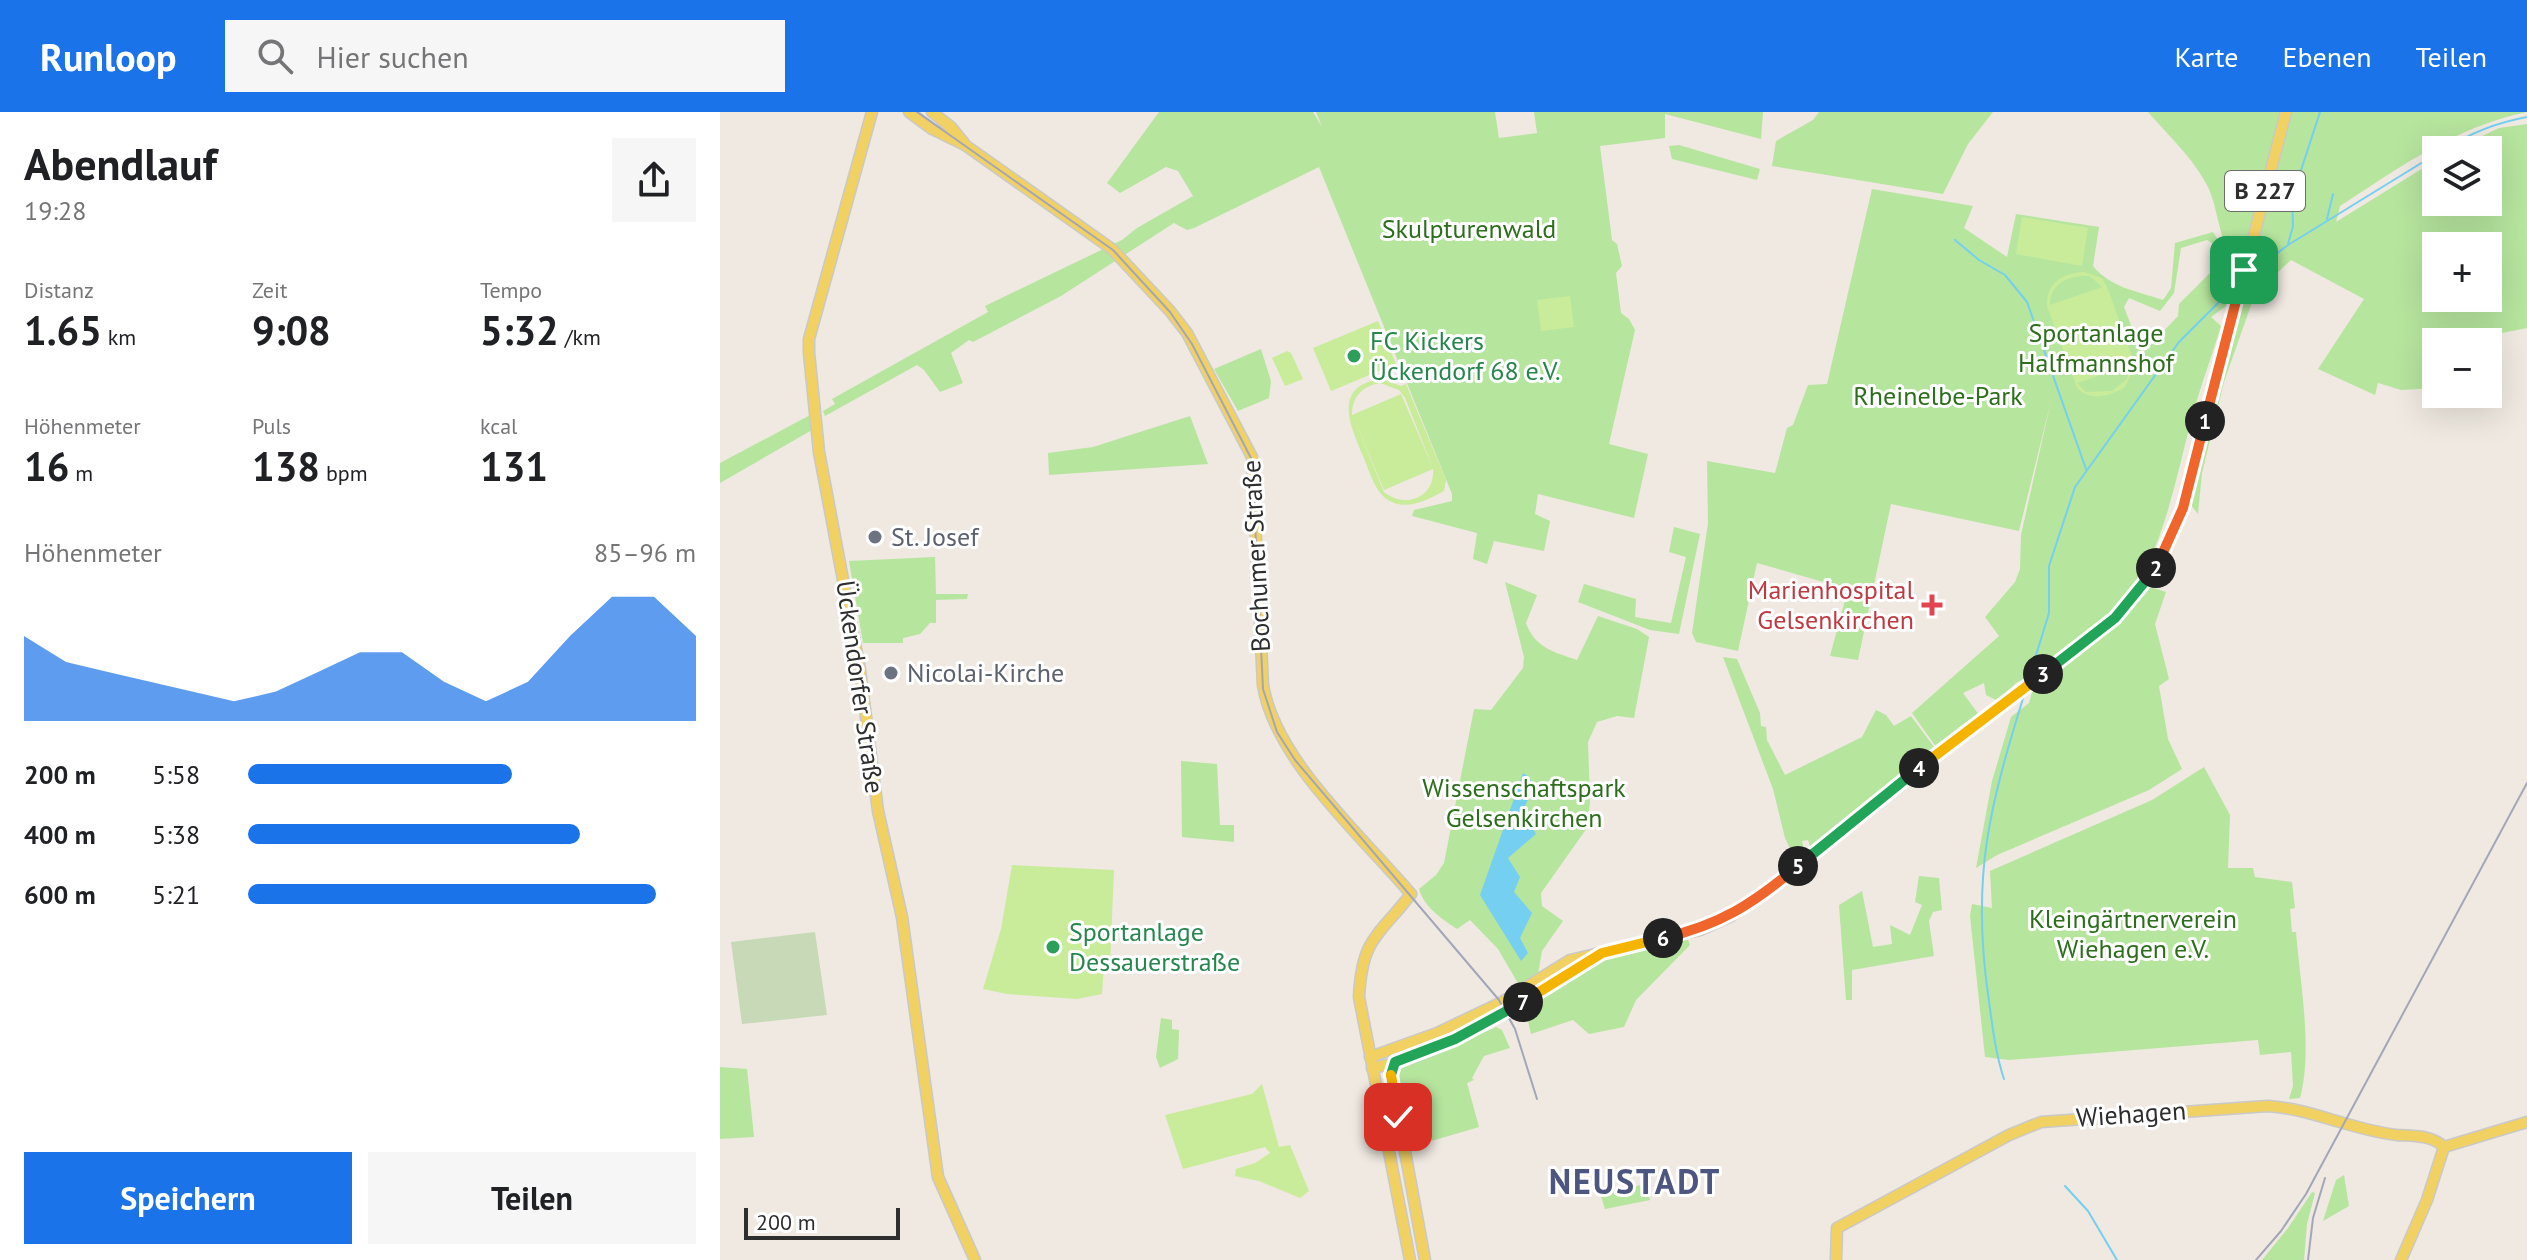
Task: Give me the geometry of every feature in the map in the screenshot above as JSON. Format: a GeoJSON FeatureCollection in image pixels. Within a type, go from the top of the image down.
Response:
{"type":"FeatureCollection","features":[{"type":"Feature","properties":{"kind":"main road","name":"Ückendorfer Straße"},"geometry":{"type":"LineString","coordinates":[[872,112],[811,330],[809,353],[819,452],[860,670],[878,811],[902,917],[938,1177],[975,1260]]}},
{"type":"Feature","properties":{"kind":"main road","name":"Bochumer Straße"},"geometry":{"type":"LineString","coordinates":[[909,112],[932,129],[965,145],[1117,253],[1187,333],[1252,457],[1263,685],[1271,715],[1297,761],[1411,894],[1380,928],[1367,951],[1359,997],[1374,1062]]}},
{"type":"Feature","properties":{"kind":"main road","name":"Bochumer Straße"},"geometry":{"type":"LineString","coordinates":[[932,112],[951,127],[965,145]]}},
{"type":"Feature","properties":{"kind":"main road","name":"B 227"},"geometry":{"type":"LineString","coordinates":[[1374,1062],[1391,1050],[1437,1033],[1502,1002],[1567,961],[1700,930],[1746,905],[2115,618],[2144,586],[2163,557],[2183,508],[2286,112]]}},
{"type":"Feature","properties":{"kind":"main road","name":"B 227"},"geometry":{"type":"LineString","coordinates":[[1395,1062],[1491,1021],[1602,953]]}},
{"type":"Feature","properties":{"kind":"main road"},"geometry":{"type":"LineString","coordinates":[[1374,1062],[1395,1062],[1390,1072],[1425,1260]]}},
{"type":"Feature","properties":{"kind":"main road"},"geometry":{"type":"LineString","coordinates":[[1374,1062],[1398,1117]]}},
{"type":"Feature","properties":{"kind":"main road"},"geometry":{"type":"LineString","coordinates":[[1374,1062],[1410,1260]]}},
{"type":"Feature","properties":{"kind":"main road","name":"Wiehagen"},"geometry":{"type":"LineString","coordinates":[[1836,1260],[1837,1228],[2009,1135],[2049,1120],[2286,1107],[2364,1130],[2430,1138],[2444,1147]]}},
{"type":"Feature","properties":{"kind":"main road"},"geometry":{"type":"LineString","coordinates":[[2401,1260],[2427,1200],[2444,1147],[2527,1122]]}},
{"type":"Feature","properties":{"kind":"green space","name":"Skulpturenwald"},"geometry":{"type":"Polygon","coordinates":[[[1159,112],[1313,112],[1322,127],[1316,112],[1495,112],[1499,138],[1537,133],[1534,112],[1763,112],[1761,139],[1665,114],[1665,138],[1600,146],[1612,240],[1617,244],[1622,266],[1616,273],[1621,313],[1635,330],[1609,444],[1648,454],[1634,518],[1538,494],[1535,514],[1550,521],[1544,551],[1494,541],[1487,564],[1473,559],[1477,533],[1412,516],[1414,510],[1452,501],[1452,494],[1319,167],[1194,228],[1187,230],[1174,223],[1061,296],[973,342],[969,340],[951,353],[963,383],[940,392],[917,365],[825,416],[823,411],[835,404],[832,399],[988,312],[985,306],[1122,240],[1193,196],[1178,171],[1166,167],[1120,193],[1107,183],[1159,112]]]}},
{"type":"Feature","properties":{"kind":"green space"},"geometry":{"type":"Polygon","coordinates":[[[1819,112],[1993,112],[1968,144],[1943,194],[1772,166],[1776,141],[1813,120],[1819,112]]]}},
{"type":"Feature","properties":{"kind":"green space"},"geometry":{"type":"Polygon","coordinates":[[[2148,112],[2284,112],[2243,268],[2224,241],[2212,197],[2202,177],[2148,112]]]}},
{"type":"Feature","properties":{"kind":"green space"},"geometry":{"type":"Polygon","coordinates":[[[2287,112],[2527,112],[2457,136],[2422,136],[2422,154],[2340,206],[2336,222],[2422,169],[2422,216],[2502,216],[2502,136],[2482,136],[2499,128],[2527,124],[2527,328],[2502,333],[2502,328],[2422,328],[2422,389],[2401,390],[2378,383],[2375,395],[2318,369],[2364,299],[2291,260],[2255,294],[2224,382],[2202,473],[2198,514],[2191,505],[2194,474],[2287,112]]]}},
{"type":"Feature","properties":{"kind":"green space"},"geometry":{"type":"Polygon","coordinates":[[[1679,145],[1760,169],[1757,180],[1672,159],[1669,146],[1679,145]]]}},
{"type":"Feature","properties":{"kind":"green space"},"geometry":{"type":"Polygon","coordinates":[[[1872,189],[1973,206],[1964,228],[2007,257],[2016,214],[2099,227],[2093,266],[2116,284],[2163,300],[2171,288],[2175,243],[2213,232],[2238,271],[2226,306],[2211,317],[2221,326],[2196,403],[2164,522],[2138,583],[2166,592],[2155,624],[2169,679],[2159,686],[2168,739],[2182,769],[2149,790],[1997,855],[1976,868],[1992,781],[2011,717],[2029,703],[2038,671],[2016,683],[1998,701],[1986,695],[1984,683],[1963,693],[1979,715],[1939,751],[1912,713],[1999,636],[1985,617],[2015,582],[2020,569],[2021,535],[2051,401],[2019,531],[1891,504],[1858,660],[1830,656],[1848,589],[1757,563],[1738,651],[1696,642],[1692,633],[1708,523],[1707,461],[1775,473],[1787,428],[1793,425],[1808,385],[1827,384],[1872,189]],[[2207,240],[2181,248],[2174,293],[2160,311],[2129,298],[2124,307],[2142,354],[2178,316],[2179,304],[2211,272],[2216,246],[2207,240]]]}},
{"type":"Feature","properties":{"kind":"green space"},"geometry":{"type":"Polygon","coordinates":[[[2022,217],[2088,228],[2082,266],[2016,254],[2022,217]]]}},
{"type":"Feature","properties":{"kind":"green space","name":"Sportanlage Halfmannshof"},"geometry":{"type":"Polygon","coordinates":[[[2084,272],[2102,278],[2135,365],[2125,387],[2107,395],[2088,395],[2077,388],[2047,306],[2053,285],[2063,277],[2084,272]],[[2090,276],[2075,277],[2057,285],[2050,305],[2102,287],[2090,276]],[[2130,365],[2077,383],[2086,392],[2112,391],[2127,379],[2130,365]]]}},
{"type":"Feature","properties":{"kind":"green space"},"geometry":{"type":"Polygon","coordinates":[[[1570,296],[1574,327],[1541,331],[1537,300],[1570,296]]]}},
{"type":"Feature","properties":{"kind":"green space","name":"FC Kickers Ückendorf 68 e.V."},"geometry":{"type":"Polygon","coordinates":[[[1378,321],[1396,364],[1331,391],[1313,348],[1378,321]]]}},
{"type":"Feature","properties":{"kind":"green space"},"geometry":{"type":"Polygon","coordinates":[[[1261,349],[1271,381],[1269,398],[1238,411],[1214,369],[1261,349]]]}},
{"type":"Feature","properties":{"kind":"green space"},"geometry":{"type":"Polygon","coordinates":[[[1287,351],[1291,353],[1303,379],[1285,386],[1272,358],[1287,351]]]}},
{"type":"Feature","properties":{"kind":"green space"},"geometry":{"type":"Polygon","coordinates":[[[1381,379],[1401,386],[1406,384],[1446,480],[1444,491],[1405,505],[1386,499],[1377,489],[1350,421],[1350,399],[1355,390],[1365,383],[1381,379]],[[1380,383],[1359,393],[1352,415],[1401,394],[1433,468],[1405,398],[1399,390],[1380,383]],[[1353,416],[1384,492],[1401,500],[1424,494],[1432,479],[1433,469],[1384,490],[1353,416]]]}},
{"type":"Feature","properties":{"kind":"green space"},"geometry":{"type":"Polygon","coordinates":[[[812,414],[812,430],[720,483],[720,463],[812,414]]]}},
{"type":"Feature","properties":{"kind":"green space"},"geometry":{"type":"Polygon","coordinates":[[[1190,416],[1208,464],[1049,475],[1048,453],[1093,447],[1190,416]]]}},
{"type":"Feature","properties":{"kind":"green space"},"geometry":{"type":"Polygon","coordinates":[[[1674,527],[1700,534],[1679,634],[1650,630],[1578,602],[1584,584],[1636,599],[1635,617],[1671,623],[1686,557],[1669,552],[1674,527]]]}},
{"type":"Feature","properties":{"kind":"green space"},"geometry":{"type":"Polygon","coordinates":[[[935,557],[936,594],[968,594],[967,599],[936,600],[936,623],[930,623],[920,634],[903,638],[903,643],[863,643],[849,561],[935,557]]]}},
{"type":"Feature","properties":{"kind":"green space","name":"Wissenschaftspark Gelsenkirchen"},"geometry":{"type":"Polygon","coordinates":[[[1505,582],[1537,595],[1526,623],[1540,644],[1561,654],[1577,660],[1598,616],[1637,629],[1649,637],[1634,718],[1617,716],[1597,722],[1588,742],[1590,802],[1587,828],[1541,893],[1542,906],[1563,921],[1542,951],[1538,974],[1519,985],[1498,949],[1470,920],[1457,929],[1429,907],[1419,889],[1436,875],[1444,863],[1474,709],[1491,710],[1523,668],[1524,657],[1505,582]]]}},
{"type":"Feature","properties":{"kind":"green space"},"geometry":{"type":"Polygon","coordinates":[[[1723,657],[1737,659],[1760,713],[1761,726],[1766,727],[1767,740],[1785,775],[1862,737],[1876,710],[1886,715],[1894,726],[1911,716],[1937,751],[1882,788],[1810,846],[1808,840],[1802,841],[1805,854],[1795,859],[1785,838],[1773,789],[1723,657]]]}},
{"type":"Feature","properties":{"kind":"green space"},"geometry":{"type":"Polygon","coordinates":[[[1181,761],[1217,764],[1220,825],[1234,825],[1234,842],[1182,837],[1181,761]]]}},
{"type":"Feature","properties":{"kind":"green space","name":"Kleingärtnerverein Wiehagen e.V."},"geometry":{"type":"Polygon","coordinates":[[[2204,767],[2230,815],[2228,868],[2253,868],[2255,877],[2292,882],[2295,908],[2290,909],[2292,932],[2296,932],[2306,1038],[2300,1098],[2289,1099],[2293,1086],[2291,1052],[2260,1055],[2258,1040],[2009,1060],[1985,1057],[1970,916],[1972,904],[1992,908],[1990,871],[2152,800],[2204,767]]]}},
{"type":"Feature","properties":{"kind":"green space","name":"Sportanlage Dessauerstraße"},"geometry":{"type":"Polygon","coordinates":[[[1012,865],[1114,870],[1110,965],[1104,965],[1102,994],[1077,999],[1007,994],[983,989],[1001,929],[1012,865]]]}},
{"type":"Feature","properties":{"kind":"green space"},"geometry":{"type":"Polygon","coordinates":[[[1919,876],[1939,878],[1942,910],[1933,912],[1929,921],[1934,956],[1852,970],[1852,1000],[1846,1000],[1839,905],[1862,891],[1873,947],[1892,944],[1890,925],[1910,935],[1922,905],[1915,902],[1919,876]]]}},
{"type":"Feature","properties":{"kind":"green space"},"geometry":{"type":"Polygon","coordinates":[[[815,932],[827,1015],[742,1024],[731,942],[815,932]]]}},
{"type":"Feature","properties":{"kind":"green space"},"geometry":{"type":"Polygon","coordinates":[[[1688,940],[1690,945],[1636,1000],[1624,1027],[1589,1034],[1573,1020],[1531,1034],[1525,1008],[1563,980],[1604,959],[1688,940]]]}},
{"type":"Feature","properties":{"kind":"green space"},"geometry":{"type":"Polygon","coordinates":[[[1161,1018],[1172,1020],[1172,1029],[1179,1030],[1178,1059],[1160,1068],[1156,1057],[1161,1018]]]}},
{"type":"Feature","properties":{"kind":"green space"},"geometry":{"type":"Polygon","coordinates":[[[1496,1027],[1502,1030],[1510,1048],[1484,1056],[1472,1078],[1474,1080],[1467,1083],[1479,1127],[1411,1147],[1399,1075],[1402,1068],[1496,1027]]]}},
{"type":"Feature","properties":{"kind":"green space"},"geometry":{"type":"Polygon","coordinates":[[[720,1067],[747,1069],[754,1137],[720,1139],[720,1067]]]}},
{"type":"Feature","properties":{"kind":"green space"},"geometry":{"type":"Polygon","coordinates":[[[1262,1084],[1279,1147],[1290,1145],[1309,1191],[1300,1198],[1259,1181],[1235,1176],[1236,1169],[1255,1163],[1270,1153],[1265,1147],[1183,1169],[1165,1115],[1252,1094],[1262,1084]]]}},
{"type":"Feature","properties":{"kind":"green space"},"geometry":{"type":"Polygon","coordinates":[[[2344,1175],[2349,1206],[2323,1221],[2336,1180],[2344,1175]]]}},
{"type":"Feature","properties":{"kind":"green space"},"geometry":{"type":"Polygon","coordinates":[[[1647,1184],[1650,1200],[1605,1209],[1600,1193],[1647,1184]]]}},
{"type":"Feature","properties":{"kind":"green space"},"geometry":{"type":"Polygon","coordinates":[[[2312,1192],[2315,1193],[2307,1224],[2304,1260],[2262,1260],[2288,1228],[2312,1192]]]}},
{"type":"Feature","properties":{"kind":"water"},"geometry":{"type":"Polygon","coordinates":[[[1523,773],[1534,787],[1523,810],[1536,834],[1508,858],[1520,877],[1514,892],[1532,913],[1520,938],[1528,953],[1521,961],[1480,895],[1523,773]]]}},
{"type":"Feature","properties":{"kind":"waterway"},"geometry":{"type":"LineString","coordinates":[[2288,244],[2293,226],[2292,198],[2320,112]]}},
{"type":"Feature","properties":{"kind":"waterway"},"geometry":{"type":"LineString","coordinates":[[2469,136],[2504,122],[2527,117]]}},
{"type":"Feature","properties":{"kind":"waterway"},"geometry":{"type":"LineString","coordinates":[[2247,276],[2288,245],[2422,163]]}},
{"type":"Feature","properties":{"kind":"waterway"},"geometry":{"type":"LineString","coordinates":[[2327,219],[2333,194]]}},
{"type":"Feature","properties":{"kind":"waterway"},"geometry":{"type":"LineString","coordinates":[[1955,240],[1979,260],[2005,275],[2027,302],[2086,469]]}},
{"type":"Feature","properties":{"kind":"waterway"},"geometry":{"type":"LineString","coordinates":[[2029,678],[2049,613],[2049,566],[2075,487],[2179,342],[2236,285]]}},
{"type":"Feature","properties":{"kind":"waterway"},"geometry":{"type":"LineString","coordinates":[[2004,1079],[1994,1037],[1983,951],[1983,876],[1993,806],[2025,692]]}},
{"type":"Feature","properties":{"kind":"waterway"},"geometry":{"type":"LineString","coordinates":[[2065,1186],[2088,1211],[2117,1260]]}},
{"type":"Feature","properties":{"kind":"tram line"},"geometry":{"type":"LineString","coordinates":[[917,112],[1113,250],[1170,312],[1192,344],[1252,460],[1263,689],[1277,732],[1295,760],[1499,1000],[1515,1029],[1537,1099]]}},
{"type":"Feature","properties":{"kind":"railway"},"geometry":{"type":"LineString","coordinates":[[2256,1260],[2281,1231],[2306,1194],[2527,783]]}},
{"type":"Feature","properties":{"kind":"railway"},"geometry":{"type":"LineString","coordinates":[[2308,1260],[2313,1218],[2325,1178]]}},
{"type":"Feature","properties":{"kind":"place","name":"FC Kickers Ückendorf 68 e.V."},"geometry":{"type":"Point","coordinates":[1354,356]}},
{"type":"Feature","properties":{"kind":"place","name":"St. Josef"},"geometry":{"type":"Point","coordinates":[875,537]}},
{"type":"Feature","properties":{"kind":"place","name":"Marienhospital Gelsenkirchen"},"geometry":{"type":"Point","coordinates":[1932,605]}},
{"type":"Feature","properties":{"kind":"place","name":"Nicolai-Kirche"},"geometry":{"type":"Point","coordinates":[891,673]}},
{"type":"Feature","properties":{"kind":"place","name":"Sportanlage Dessauerstraße"},"geometry":{"type":"Point","coordinates":[1053,947]}},
{"type":"Feature","properties":{"kind":"district","name":"NEUSTADT"},"geometry":{"type":"Point","coordinates":[1635,1182]}},
{"type":"Feature","properties":{"kind":"route"},"geometry":{"type":"LineString","coordinates":[[1398,1117],[1390,1072],[1395,1062],[1455,1039],[1491,1021],[1581,963],[1602,953],[1700,930],[1731,916],[2115,618],[2130,603],[2163,557],[2178,523],[2244,270]]}},
{"type":"Feature","properties":{"kind":"park label","name":"Rheinelbe-Park"},"geometry":{"type":"Point","coordinates":[1938,396]}}]}
